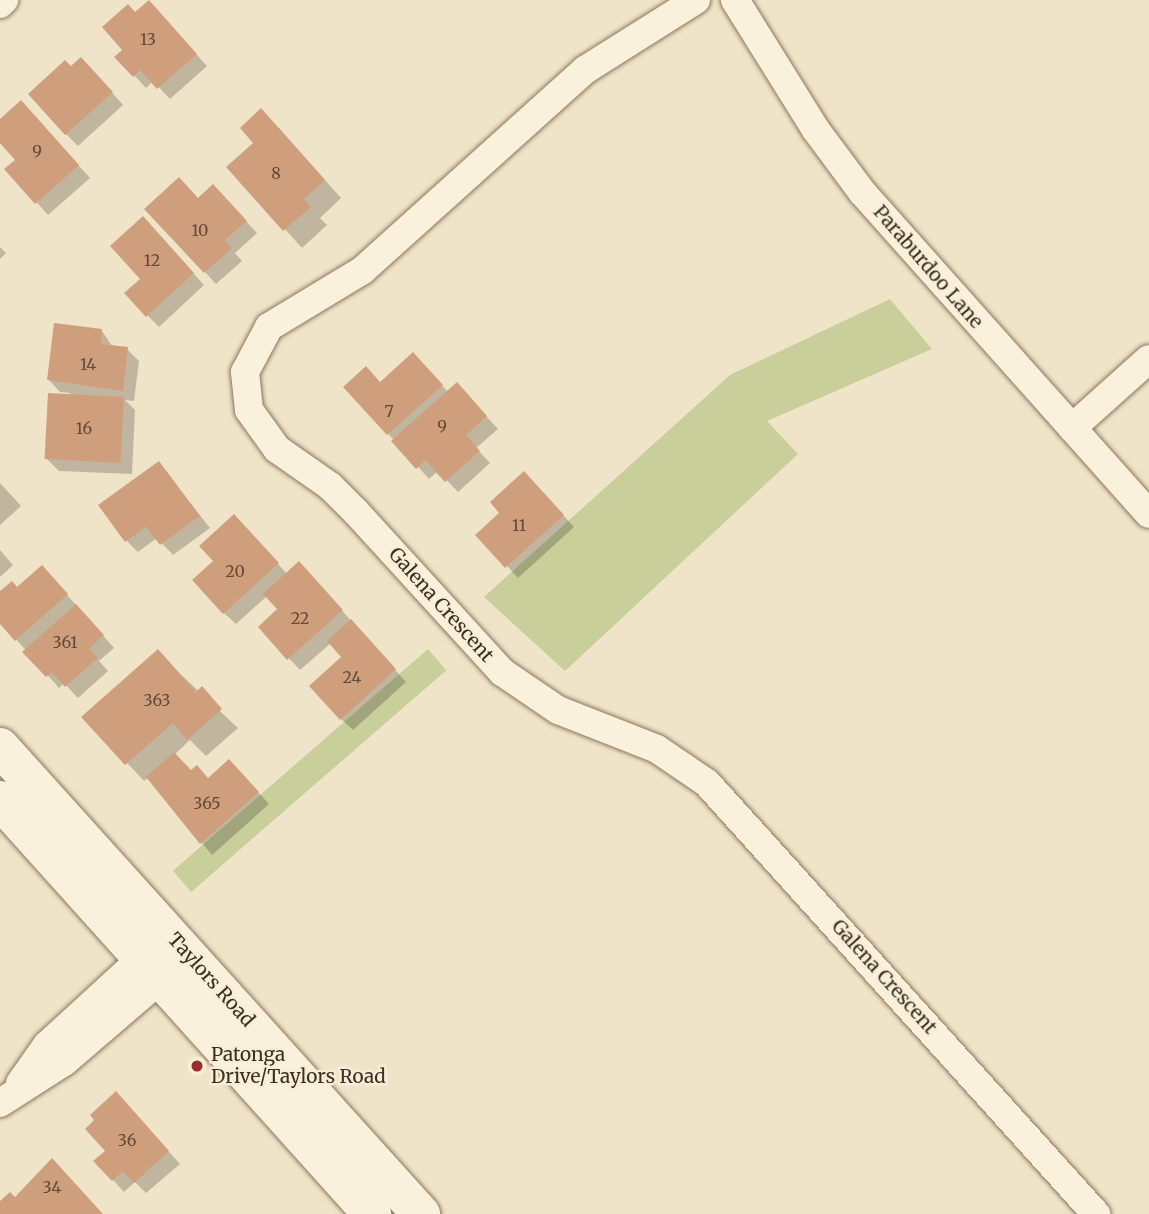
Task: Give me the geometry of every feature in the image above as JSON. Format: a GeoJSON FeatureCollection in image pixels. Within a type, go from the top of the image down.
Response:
{"type":"FeatureCollection","features":[{"type":"Feature","properties":{"kind":"main road","name":"Taylors Road"},"geometry":{"type":"LineString","coordinates":[[0,747],[421,1214]]}},
{"type":"Feature","properties":{"kind":"main road","name":"Taylors Road"},"geometry":{"type":"LineString","coordinates":[[0,800],[372,1214]]}},
{"type":"Feature","properties":{"kind":"main road"},"geometry":{"type":"LineString","coordinates":[[152,968],[180,946]]}},
{"type":"Feature","properties":{"kind":"street"},"geometry":{"type":"LineString","coordinates":[[0,4],[4,0]]}},
{"type":"Feature","properties":{"kind":"street","name":"Galena Crescent"},"geometry":{"type":"LineString","coordinates":[[696,0],[585,70],[363,271],[269,327],[245,372],[248,410],[277,449],[330,486],[502,671],[558,710],[681,763],[727,802],[1096,1214]]}},
{"type":"Feature","properties":{"kind":"street","name":"Paraburdoo Lane"},"geometry":{"type":"LineString","coordinates":[[735,0],[816,130],[862,192],[1149,514]]}},
{"type":"Feature","properties":{"kind":"street"},"geometry":{"type":"LineString","coordinates":[[1072,428],[1149,359]]}},
{"type":"Feature","properties":{"kind":"street"},"geometry":{"type":"LineString","coordinates":[[7,1097],[64,1062],[152,968]]}},
{"type":"Feature","properties":{"kind":"green space"},"geometry":{"type":"Polygon","coordinates":[[[890,299],[932,349],[767,421],[798,454],[565,671],[484,597],[730,375],[890,299]]]}},
{"type":"Feature","properties":{"kind":"green space"},"geometry":{"type":"Polygon","coordinates":[[[428,649],[446,670],[191,892],[173,871],[428,649]]]}},
{"type":"Feature","properties":{"kind":"building"},"geometry":{"type":"Polygon","coordinates":[[[149,0],[197,54],[157,89],[140,70],[133,77],[114,57],[122,50],[102,27],[128,4],[135,12],[149,0]]]}},
{"type":"Feature","properties":{"kind":"building"},"geometry":{"type":"Polygon","coordinates":[[[81,57],[113,92],[65,135],[28,94],[65,60],[71,66],[81,57]]]}},
{"type":"Feature","properties":{"kind":"building"},"geometry":{"type":"Polygon","coordinates":[[[21,100],[79,165],[35,204],[4,169],[15,160],[0,143],[0,119],[21,100]]]}},
{"type":"Feature","properties":{"kind":"building"},"geometry":{"type":"Polygon","coordinates":[[[261,108],[325,180],[304,199],[311,207],[283,231],[226,167],[253,143],[240,128],[261,108]]]}},
{"type":"Feature","properties":{"kind":"building"},"geometry":{"type":"Polygon","coordinates":[[[179,177],[198,198],[213,184],[247,221],[225,240],[232,248],[204,273],[144,209],[179,177]]]}},
{"type":"Feature","properties":{"kind":"building"},"geometry":{"type":"Polygon","coordinates":[[[143,216],[194,273],[146,317],[124,293],[140,279],[110,246],[143,216]]]}},
{"type":"Feature","properties":{"kind":"building"},"geometry":{"type":"Polygon","coordinates":[[[54,323],[102,329],[101,344],[128,347],[123,391],[47,380],[54,323]]]}},
{"type":"Feature","properties":{"kind":"building"},"geometry":{"type":"Polygon","coordinates":[[[413,352],[443,385],[387,435],[343,387],[366,366],[380,382],[413,352]]]}},
{"type":"Feature","properties":{"kind":"building"},"geometry":{"type":"Polygon","coordinates":[[[457,382],[487,416],[466,435],[480,451],[445,482],[425,460],[416,469],[391,441],[457,382]]]}},
{"type":"Feature","properties":{"kind":"building"},"geometry":{"type":"Polygon","coordinates":[[[48,393],[124,397],[120,463],[45,459],[48,393]]]}},
{"type":"Feature","properties":{"kind":"building"},"geometry":{"type":"Polygon","coordinates":[[[159,461],[200,516],[160,545],[146,527],[125,542],[98,505],[159,461]]]}},
{"type":"Feature","properties":{"kind":"building"},"geometry":{"type":"Polygon","coordinates":[[[524,471],[564,515],[505,568],[475,535],[499,513],[490,502],[524,471]]]}},
{"type":"Feature","properties":{"kind":"building"},"geometry":{"type":"Polygon","coordinates":[[[234,514],[279,563],[223,614],[192,580],[213,561],[199,546],[234,514]]]}},
{"type":"Feature","properties":{"kind":"building"},"geometry":{"type":"Polygon","coordinates":[[[299,561],[343,610],[287,660],[258,627],[277,609],[263,594],[299,561]]]}},
{"type":"Feature","properties":{"kind":"building"},"geometry":{"type":"Polygon","coordinates":[[[42,565],[68,594],[15,641],[0,624],[0,591],[12,581],[17,587],[42,565]]]}},
{"type":"Feature","properties":{"kind":"building"},"geometry":{"type":"Polygon","coordinates":[[[76,604],[104,635],[89,649],[98,658],[65,687],[52,672],[46,677],[22,652],[76,604]]]}},
{"type":"Feature","properties":{"kind":"building"},"geometry":{"type":"Polygon","coordinates":[[[351,619],[396,669],[340,720],[309,686],[341,657],[327,641],[351,619]]]}},
{"type":"Feature","properties":{"kind":"building"},"geometry":{"type":"Polygon","coordinates":[[[158,649],[196,692],[202,686],[222,709],[187,740],[173,723],[125,765],[81,717],[158,649]]]}},
{"type":"Feature","properties":{"kind":"building"},"geometry":{"type":"Polygon","coordinates":[[[174,752],[191,770],[197,765],[208,778],[229,759],[259,792],[200,844],[146,777],[174,752]]]}},
{"type":"Feature","properties":{"kind":"building"},"geometry":{"type":"Polygon","coordinates":[[[116,1091],[169,1151],[134,1183],[123,1171],[112,1181],[93,1161],[105,1151],[85,1129],[94,1120],[90,1115],[116,1091]]]}},
{"type":"Feature","properties":{"kind":"building"},"geometry":{"type":"Polygon","coordinates":[[[52,1158],[103,1214],[0,1214],[0,1201],[10,1192],[15,1197],[52,1158]]]}},
{"type":"Feature","properties":{"kind":"place","name":"Patonga Drive/Taylors Road"},"geometry":{"type":"Point","coordinates":[197,1066]}}]}
